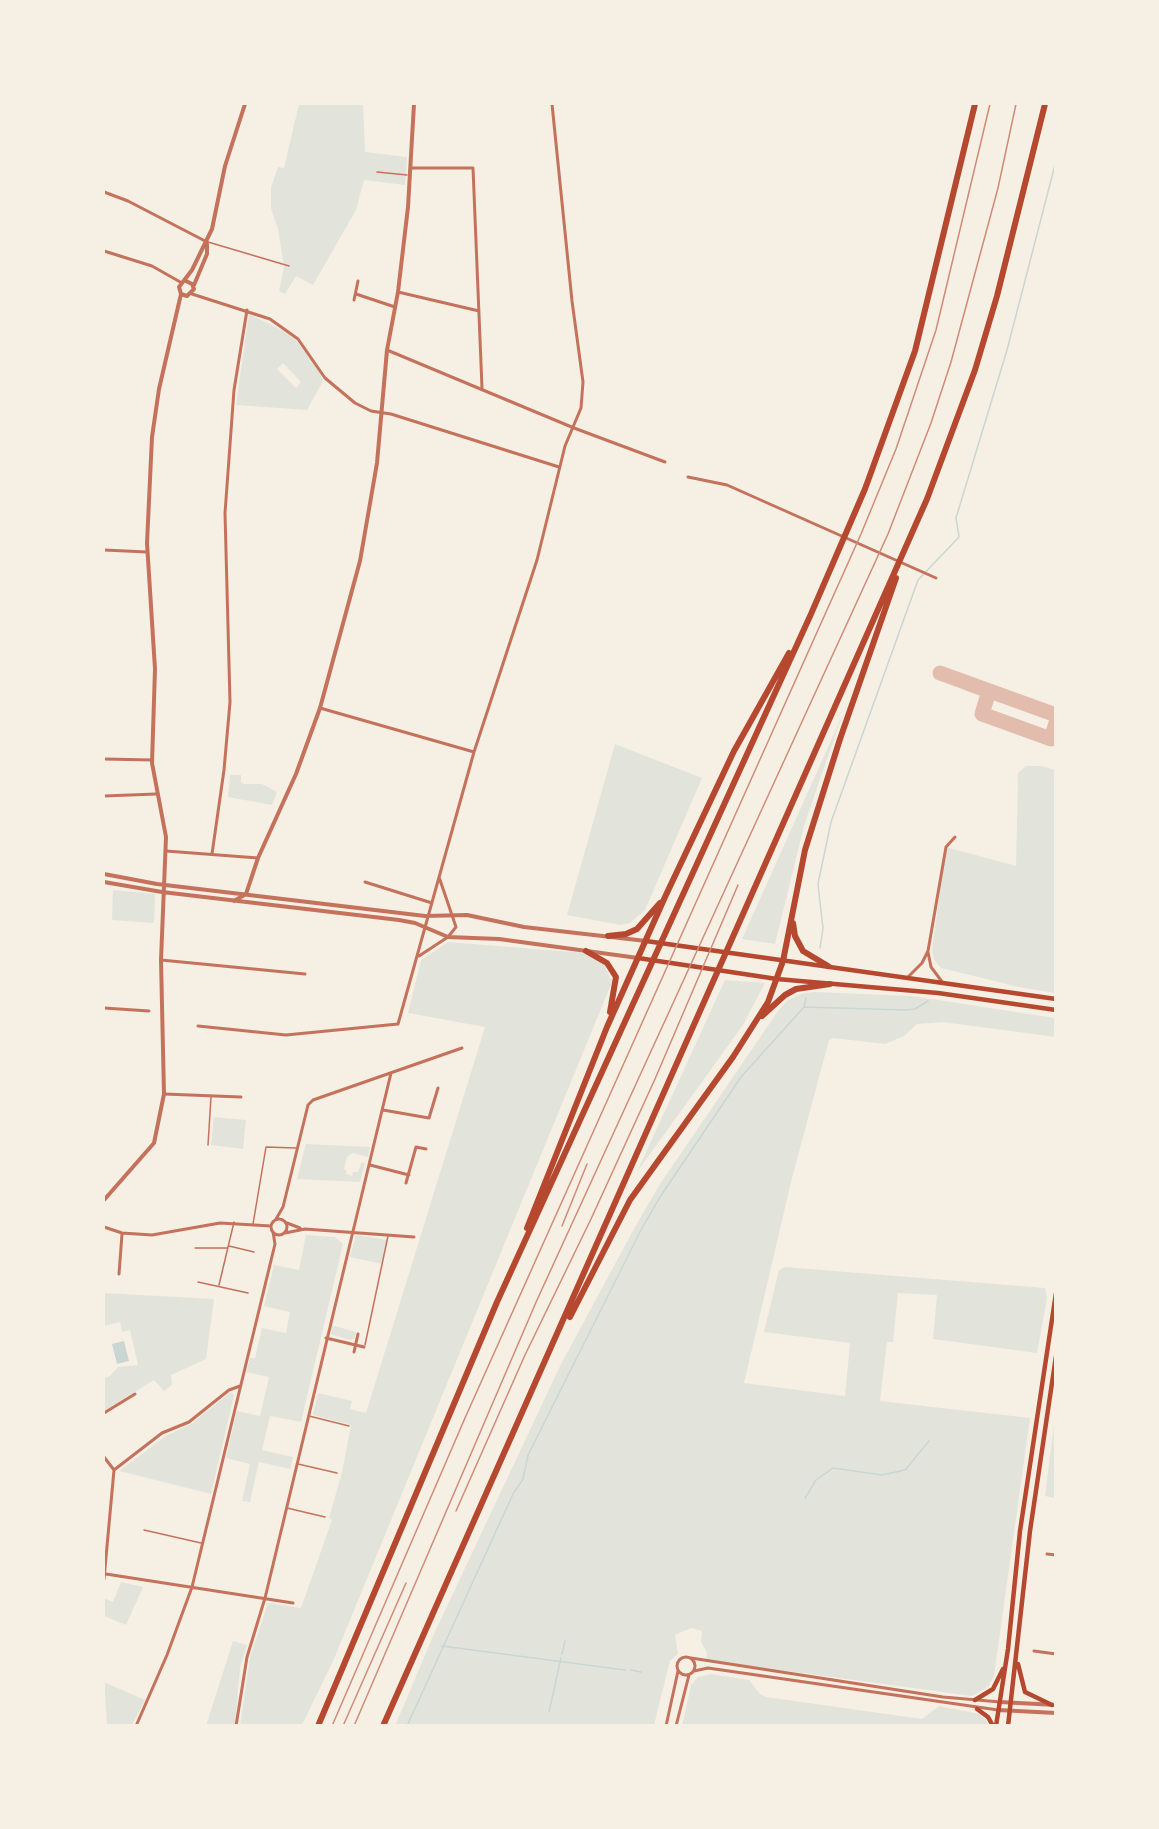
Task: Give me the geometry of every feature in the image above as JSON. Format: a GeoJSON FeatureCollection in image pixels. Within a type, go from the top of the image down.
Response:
{"type":"FeatureCollection","features":[{"type":"Feature","properties":{"kind":"highway"},"geometry":{"type":"LineString","coordinates":[[497,1302],[811,614],[865,489],[915,351],[975,104]]}},
{"type":"Feature","properties":{"kind":"highway"},"geometry":{"type":"LineString","coordinates":[[383,1725],[910,539],[952,435],[975,370],[997,296],[1045,104]]}},
{"type":"Feature","properties":{"kind":"highway"},"geometry":{"type":"LineString","coordinates":[[526,1404],[630,1200],[758,1021],[777,979],[793,919],[805,850],[840,740],[910,539]]}},
{"type":"Feature","properties":{"kind":"highway"},"geometry":{"type":"LineString","coordinates":[[318,1725],[497,1302],[607,1027],[649,942],[665,897],[734,751],[811,614]]}},
{"type":"Feature","properties":{"kind":"highway"},"geometry":{"type":"LineString","coordinates":[[608,936],[626,934],[637,929],[665,897]]}},
{"type":"Feature","properties":{"kind":"highway"},"geometry":{"type":"LineString","coordinates":[[793,919],[800,947],[808,956],[828,966]]}},
{"type":"Feature","properties":{"kind":"highway"},"geometry":{"type":"LineString","coordinates":[[586,951],[607,963],[616,976],[607,1027]]}},
{"type":"Feature","properties":{"kind":"highway"},"geometry":{"type":"LineString","coordinates":[[758,1021],[791,991],[830,984]]}},
{"type":"Feature","properties":{"kind":"main road"},"geometry":{"type":"LineString","coordinates":[[649,942],[1056,999]]}},
{"type":"Feature","properties":{"kind":"main road"},"geometry":{"type":"LineString","coordinates":[[641,959],[777,979],[938,993],[1056,1010]]}},
{"type":"Feature","properties":{"kind":"main road"},"geometry":{"type":"LineString","coordinates":[[995,1725],[1008,1649],[1018,1542],[1056,1293]]}},
{"type":"Feature","properties":{"kind":"main road"},"geometry":{"type":"LineString","coordinates":[[1008,1725],[1030,1531],[1056,1356]]}},
{"type":"Feature","properties":{"kind":"main road"},"geometry":{"type":"LineString","coordinates":[[975,1700],[993,1689],[999,1682],[1008,1649]]}},
{"type":"Feature","properties":{"kind":"main road"},"geometry":{"type":"LineString","coordinates":[[1017,1651],[1022,1687],[1030,1696],[1054,1705]]}},
{"type":"Feature","properties":{"kind":"main road"},"geometry":{"type":"LineString","coordinates":[[977,1709],[995,1725]]}},
{"type":"Feature","properties":{"kind":"street"},"geometry":{"type":"LineString","coordinates":[[192,294],[207,254],[207,242],[225,166],[245,104]]}},
{"type":"Feature","properties":{"kind":"street"},"geometry":{"type":"LineString","coordinates":[[234,901],[246,894],[258,858],[296,774],[320,708],[360,561],[377,463],[387,350],[398,292],[412,168],[414,104]]}},
{"type":"Feature","properties":{"kind":"street"},"geometry":{"type":"LineString","coordinates":[[198,1026],[286,1035],[398,1024],[427,930],[439,875],[474,752],[537,560],[559,467],[581,408],[584,382],[572,301],[552,104]]}},
{"type":"Feature","properties":{"kind":"street"},"geometry":{"type":"LineString","coordinates":[[412,168],[473,168],[482,388]]}},
{"type":"Feature","properties":{"kind":"street"},"geometry":{"type":"LineString","coordinates":[[104,192],[128,201],[207,242]]}},
{"type":"Feature","properties":{"kind":"street"},"geometry":{"type":"LineString","coordinates":[[104,1200],[154,1143],[164,1094],[161,960],[166,837],[156,794],[152,760],[155,669],[147,552],[152,437],[159,388],[181,294],[179,290],[207,242]]}},
{"type":"Feature","properties":{"kind":"street"},"geometry":{"type":"LineString","coordinates":[[104,251],[152,266],[194,286]]}},
{"type":"Feature","properties":{"kind":"street"},"geometry":{"type":"LineString","coordinates":[[354,300],[358,281]]}},
{"type":"Feature","properties":{"kind":"street"},"geometry":{"type":"LineString","coordinates":[[398,292],[479,311]]}},
{"type":"Feature","properties":{"kind":"street"},"geometry":{"type":"LineString","coordinates":[[181,294],[187,296],[192,294],[248,310],[270,319],[298,339],[338,391],[355,403],[559,467]]}},
{"type":"Feature","properties":{"kind":"street"},"geometry":{"type":"LineString","coordinates":[[356,294],[396,307]]}},
{"type":"Feature","properties":{"kind":"street"},"geometry":{"type":"LineString","coordinates":[[212,854],[230,702],[225,513],[234,390],[248,310]]}},
{"type":"Feature","properties":{"kind":"street"},"geometry":{"type":"LineString","coordinates":[[387,350],[574,428],[665,462]]}},
{"type":"Feature","properties":{"kind":"street"},"geometry":{"type":"LineString","coordinates":[[688,477],[727,485],[936,579]]}},
{"type":"Feature","properties":{"kind":"street"},"geometry":{"type":"LineString","coordinates":[[104,550],[147,552]]}},
{"type":"Feature","properties":{"kind":"street"},"geometry":{"type":"LineString","coordinates":[[320,708],[474,752]]}},
{"type":"Feature","properties":{"kind":"street"},"geometry":{"type":"LineString","coordinates":[[104,759],[152,760]]}},
{"type":"Feature","properties":{"kind":"street"},"geometry":{"type":"LineString","coordinates":[[104,796],[156,794]]}},
{"type":"Feature","properties":{"kind":"street"},"geometry":{"type":"LineString","coordinates":[[907,978],[922,963],[928,951],[946,847],[955,837]]}},
{"type":"Feature","properties":{"kind":"street"},"geometry":{"type":"LineString","coordinates":[[166,851],[258,858]]}},
{"type":"Feature","properties":{"kind":"street"},"geometry":{"type":"LineString","coordinates":[[104,874],[163,884],[429,916],[454,915],[649,942]]}},
{"type":"Feature","properties":{"kind":"street"},"geometry":{"type":"LineString","coordinates":[[417,959],[448,938],[456,927],[454,915],[439,875]]}},
{"type":"Feature","properties":{"kind":"street"},"geometry":{"type":"LineString","coordinates":[[104,882],[162,892],[399,920],[415,923],[448,938],[500,939],[641,959]]}},
{"type":"Feature","properties":{"kind":"street"},"geometry":{"type":"LineString","coordinates":[[365,882],[432,903]]}},
{"type":"Feature","properties":{"kind":"street"},"geometry":{"type":"LineString","coordinates":[[928,951],[931,967],[943,983]]}},
{"type":"Feature","properties":{"kind":"street"},"geometry":{"type":"LineString","coordinates":[[161,960],[305,974]]}},
{"type":"Feature","properties":{"kind":"street"},"geometry":{"type":"LineString","coordinates":[[104,1008],[149,1011]]}},
{"type":"Feature","properties":{"kind":"street"},"geometry":{"type":"LineString","coordinates":[[271,1226],[283,1207],[308,1105],[313,1100],[462,1048]]}},
{"type":"Feature","properties":{"kind":"street"},"geometry":{"type":"LineString","coordinates":[[236,1725],[247,1657],[265,1598],[326,1338],[392,1073]]}},
{"type":"Feature","properties":{"kind":"street"},"geometry":{"type":"LineString","coordinates":[[383,1110],[429,1118],[438,1088]]}},
{"type":"Feature","properties":{"kind":"street"},"geometry":{"type":"LineString","coordinates":[[164,1094],[241,1097]]}},
{"type":"Feature","properties":{"kind":"street"},"geometry":{"type":"LineString","coordinates":[[406,1183],[416,1147],[426,1149]]}},
{"type":"Feature","properties":{"kind":"street"},"geometry":{"type":"LineString","coordinates":[[370,1165],[409,1175]]}},
{"type":"Feature","properties":{"kind":"street"},"geometry":{"type":"LineString","coordinates":[[275,1244],[284,1234],[286,1222],[283,1207]]}},
{"type":"Feature","properties":{"kind":"street"},"geometry":{"type":"LineString","coordinates":[[276,1219],[305,1229],[414,1237]]}},
{"type":"Feature","properties":{"kind":"street"},"geometry":{"type":"LineString","coordinates":[[104,1227],[122,1233],[163,1234],[234,1222],[271,1226]]}},
{"type":"Feature","properties":{"kind":"street"},"geometry":{"type":"LineString","coordinates":[[136,1725],[158,1678],[192,1587],[275,1244],[271,1226]]}},
{"type":"Feature","properties":{"kind":"street"},"geometry":{"type":"LineString","coordinates":[[273,1232],[284,1234],[305,1229]]}},
{"type":"Feature","properties":{"kind":"street"},"geometry":{"type":"LineString","coordinates":[[119,1274],[122,1233]]}},
{"type":"Feature","properties":{"kind":"street"},"geometry":{"type":"LineString","coordinates":[[354,1352],[358,1334]]}},
{"type":"Feature","properties":{"kind":"street"},"geometry":{"type":"LineString","coordinates":[[326,1338],[364,1347]]}},
{"type":"Feature","properties":{"kind":"street"},"geometry":{"type":"LineString","coordinates":[[114,1470],[162,1433],[189,1422],[229,1390],[240,1386]]}},
{"type":"Feature","properties":{"kind":"street"},"geometry":{"type":"LineString","coordinates":[[104,1413],[135,1394]]}},
{"type":"Feature","properties":{"kind":"street"},"geometry":{"type":"LineString","coordinates":[[104,1457],[114,1470],[104,1579]]}},
{"type":"Feature","properties":{"kind":"street"},"geometry":{"type":"LineString","coordinates":[[1047,1554],[1056,1555]]}},
{"type":"Feature","properties":{"kind":"street"},"geometry":{"type":"LineString","coordinates":[[105,1574],[293,1603]]}},
{"type":"Feature","properties":{"kind":"street"},"geometry":{"type":"LineString","coordinates":[[1034,1651],[1056,1654]]}},
{"type":"Feature","properties":{"kind":"street"},"geometry":{"type":"LineString","coordinates":[[666,1725],[679,1660],[684,1657],[975,1700],[1054,1705]]}},
{"type":"Feature","properties":{"kind":"street"},"geometry":{"type":"LineString","coordinates":[[691,1658],[696,1665],[694,1671]]}},
{"type":"Feature","properties":{"kind":"street"},"geometry":{"type":"LineString","coordinates":[[676,1725],[689,1675],[694,1671],[708,1668],[977,1709],[1056,1713]]}},
{"type":"Feature","properties":{"kind":"street"},"geometry":{"type":"LineString","coordinates":[[678,1671],[689,1675]]}},
{"type":"Feature","properties":{"kind":"lane"},"geometry":{"type":"LineString","coordinates":[[377,172],[411,176]]}},
{"type":"Feature","properties":{"kind":"lane"},"geometry":{"type":"LineString","coordinates":[[207,242],[289,266]]}},
{"type":"Feature","properties":{"kind":"lane"},"geometry":{"type":"LineString","coordinates":[[208,1145],[211,1096]]}},
{"type":"Feature","properties":{"kind":"lane"},"geometry":{"type":"LineString","coordinates":[[253,1224],[266,1146],[297,1148]]}},
{"type":"Feature","properties":{"kind":"lane"},"geometry":{"type":"LineString","coordinates":[[219,1285],[234,1222]]}},
{"type":"Feature","properties":{"kind":"lane"},"geometry":{"type":"LineString","coordinates":[[364,1347],[388,1235]]}},
{"type":"Feature","properties":{"kind":"lane"},"geometry":{"type":"LineString","coordinates":[[195,1248],[228,1247],[254,1252]]}},
{"type":"Feature","properties":{"kind":"lane"},"geometry":{"type":"LineString","coordinates":[[198,1282],[248,1293]]}},
{"type":"Feature","properties":{"kind":"lane"},"geometry":{"type":"LineString","coordinates":[[308,1416],[349,1426]]}},
{"type":"Feature","properties":{"kind":"lane"},"geometry":{"type":"LineString","coordinates":[[297,1463],[338,1473]]}},
{"type":"Feature","properties":{"kind":"lane"},"geometry":{"type":"LineString","coordinates":[[286,1508],[325,1517]]}},
{"type":"Feature","properties":{"kind":"lane"},"geometry":{"type":"LineString","coordinates":[[144,1530],[203,1543]]}},
{"type":"Feature","properties":{"kind":"shaded area"},"geometry":{"type":"Polygon","coordinates":[[[299,104],[363,104],[365,152],[407,157],[405,185],[364,180],[356,210],[313,285],[296,276],[285,294],[279,291],[284,267],[278,229],[271,209],[271,187],[278,167],[284,168],[299,104]]]}},
{"type":"Feature","properties":{"kind":"shaded area"},"geometry":{"type":"Polygon","coordinates":[[[249,314],[284,331],[297,341],[316,365],[323,381],[307,410],[236,405],[249,314]],[[283,363],[277,369],[296,388],[301,382],[283,363]]]}},
{"type":"Feature","properties":{"kind":"shaded area"},"geometry":{"type":"Polygon","coordinates":[[[842,716],[804,826],[775,944],[742,939],[842,716]]]}},
{"type":"Feature","properties":{"kind":"shaded area"},"geometry":{"type":"Polygon","coordinates":[[[615,744],[702,778],[645,910],[630,923],[621,925],[567,915],[615,744]]]}},
{"type":"Feature","properties":{"kind":"shaded area"},"geometry":{"type":"Polygon","coordinates":[[[1026,766],[1042,766],[1055,770],[1055,993],[1019,987],[941,968],[934,960],[932,950],[946,847],[1016,866],[1018,773],[1026,766]]]}},
{"type":"Feature","properties":{"kind":"shaded area"},"geometry":{"type":"Polygon","coordinates":[[[230,775],[241,775],[241,782],[244,784],[262,784],[277,792],[272,805],[228,797],[230,775]]]}},
{"type":"Feature","properties":{"kind":"shaded area"},"geometry":{"type":"Polygon","coordinates":[[[113,890],[155,894],[154,923],[112,920],[113,890]]]}},
{"type":"Feature","properties":{"kind":"shaded area"},"geometry":{"type":"Polygon","coordinates":[[[448,942],[585,953],[604,964],[612,982],[334,1659],[302,1725],[240,1726],[250,1657],[268,1603],[301,1608],[332,1520],[329,1518],[342,1472],[351,1425],[313,1415],[318,1393],[352,1401],[350,1409],[366,1413],[485,1027],[408,1013],[421,960],[448,942]]]}},
{"type":"Feature","properties":{"kind":"shaded area"},"geometry":{"type":"Polygon","coordinates":[[[725,980],[765,983],[743,1025],[637,1172],[725,980]]]}},
{"type":"Feature","properties":{"kind":"shaded area"},"geometry":{"type":"Polygon","coordinates":[[[803,993],[912,996],[1055,1018],[1055,1037],[943,1022],[917,1024],[904,1036],[885,1044],[833,1038],[829,1040],[791,1182],[744,1383],[845,1396],[850,1343],[764,1332],[779,1270],[785,1267],[1045,1288],[1047,1298],[1037,1353],[933,1339],[937,1295],[898,1293],[893,1342],[887,1342],[880,1401],[1030,1418],[994,1676],[988,1687],[972,1696],[706,1660],[707,1652],[701,1642],[702,1631],[691,1628],[675,1635],[678,1654],[670,1661],[654,1725],[395,1726],[433,1636],[561,1364],[635,1227],[660,1184],[778,1011],[788,1000],[803,993]]]}},
{"type":"Feature","properties":{"kind":"shaded area"},"geometry":{"type":"Polygon","coordinates":[[[214,1117],[246,1120],[243,1149],[211,1145],[214,1117]]]}},
{"type":"Feature","properties":{"kind":"shaded area"},"geometry":{"type":"Polygon","coordinates":[[[306,1144],[370,1147],[368,1157],[353,1153],[347,1157],[344,1169],[347,1171],[346,1174],[352,1176],[353,1172],[358,1172],[362,1162],[365,1163],[360,1182],[297,1179],[306,1144]]]}},
{"type":"Feature","properties":{"kind":"shaded area"},"geometry":{"type":"Polygon","coordinates":[[[306,1235],[335,1237],[343,1244],[301,1422],[270,1416],[262,1450],[293,1457],[290,1469],[259,1462],[250,1502],[242,1501],[250,1464],[226,1458],[237,1411],[260,1416],[269,1377],[246,1372],[250,1358],[255,1358],[262,1328],[286,1333],[290,1312],[264,1306],[274,1265],[299,1270],[306,1235]]]}},
{"type":"Feature","properties":{"kind":"shaded area"},"geometry":{"type":"Polygon","coordinates":[[[356,1235],[388,1240],[382,1264],[350,1257],[356,1235]]]}},
{"type":"Feature","properties":{"kind":"shaded area"},"geometry":{"type":"Polygon","coordinates":[[[104,1293],[214,1299],[206,1359],[171,1375],[172,1385],[164,1391],[154,1380],[104,1411],[104,1378],[110,1376],[118,1367],[138,1365],[130,1330],[122,1332],[120,1322],[104,1326],[104,1293]]]}},
{"type":"Feature","properties":{"kind":"shaded area"},"geometry":{"type":"Polygon","coordinates":[[[331,1325],[356,1332],[355,1338],[351,1340],[332,1335],[331,1325]]]}},
{"type":"Feature","properties":{"kind":"shaded area"},"geometry":{"type":"Polygon","coordinates":[[[124,1341],[129,1361],[117,1364],[112,1344],[124,1341]]]}},
{"type":"Feature","properties":{"kind":"shaded area"},"geometry":{"type":"Polygon","coordinates":[[[231,1392],[234,1395],[211,1494],[119,1471],[166,1436],[191,1424],[231,1392]]]}},
{"type":"Feature","properties":{"kind":"shaded area"},"geometry":{"type":"Polygon","coordinates":[[[1055,1417],[1055,1498],[1045,1496],[1055,1417]]]}},
{"type":"Feature","properties":{"kind":"shaded area"},"geometry":{"type":"Polygon","coordinates":[[[121,1582],[143,1587],[126,1625],[104,1616],[104,1598],[113,1602],[121,1582]]]}},
{"type":"Feature","properties":{"kind":"shaded area"},"geometry":{"type":"Polygon","coordinates":[[[233,1641],[247,1645],[240,1668],[235,1725],[206,1726],[233,1641]]]}},
{"type":"Feature","properties":{"kind":"shaded area"},"geometry":{"type":"Polygon","coordinates":[[[711,1674],[749,1680],[760,1694],[766,1697],[922,1719],[939,1706],[980,1714],[990,1726],[682,1726],[691,1685],[698,1677],[711,1674]]]}},
{"type":"Feature","properties":{"kind":"shaded area"},"geometry":{"type":"Polygon","coordinates":[[[104,1682],[145,1700],[132,1725],[107,1725],[104,1682]]]}},
{"type":"Feature","properties":{"kind":"waterway"},"geometry":{"type":"LineString","coordinates":[[820,948],[823,928],[818,884],[831,822],[918,580],[959,537],[956,518],[1007,350],[1056,161]]}},
{"type":"Feature","properties":{"kind":"waterway"},"geometry":{"type":"LineString","coordinates":[[407,1726],[513,1494],[523,1479],[528,1455],[641,1230],[660,1197],[741,1077],[804,1007],[806,998]]}},
{"type":"Feature","properties":{"kind":"waterway"},"geometry":{"type":"LineString","coordinates":[[804,1007],[905,1010],[915,1009],[928,1001]]}},
{"type":"Feature","properties":{"kind":"waterway"},"geometry":{"type":"LineString","coordinates":[[805,1498],[816,1480],[833,1468],[882,1475],[905,1470],[929,1441]]}},
{"type":"Feature","properties":{"kind":"waterway"},"geometry":{"type":"LineString","coordinates":[[562,1654],[565,1641]]}},
{"type":"Feature","properties":{"kind":"waterway"},"geometry":{"type":"LineString","coordinates":[[442,1646],[625,1670]]}},
{"type":"Feature","properties":{"kind":"waterway"},"geometry":{"type":"LineString","coordinates":[[549,1712],[561,1658]]}},
{"type":"Feature","properties":{"kind":"waterway"},"geometry":{"type":"LineString","coordinates":[[631,1670],[641,1672]]}},
{"type":"Feature","properties":{"kind":"taxiway"},"geometry":{"type":"LineString","coordinates":[[940,673],[1056,715]]}},
{"type":"Feature","properties":{"kind":"taxiway"},"geometry":{"type":"LineString","coordinates":[[967,683],[989,691],[982,714],[1051,739],[1056,723]]}},
{"type":"Feature","properties":{"kind":"railway"},"geometry":{"type":"LineString","coordinates":[[332,1726],[465,1418],[861,534],[896,449],[936,330],[990,104]]}},
{"type":"Feature","properties":{"kind":"railway"},"geometry":{"type":"LineString","coordinates":[[354,1726],[537,1300],[888,534],[931,423],[951,362],[998,188],[1016,104]]}},
{"type":"Feature","properties":{"kind":"railway"},"geometry":{"type":"LineString","coordinates":[[456,1511],[525,1355],[655,1079],[738,885]]}},
{"type":"Feature","properties":{"kind":"railway"},"geometry":{"type":"LineString","coordinates":[[562,1226],[587,1164]]}},
{"type":"Feature","properties":{"kind":"railway"},"geometry":{"type":"LineString","coordinates":[[343,1726],[406,1583]]}}]}
